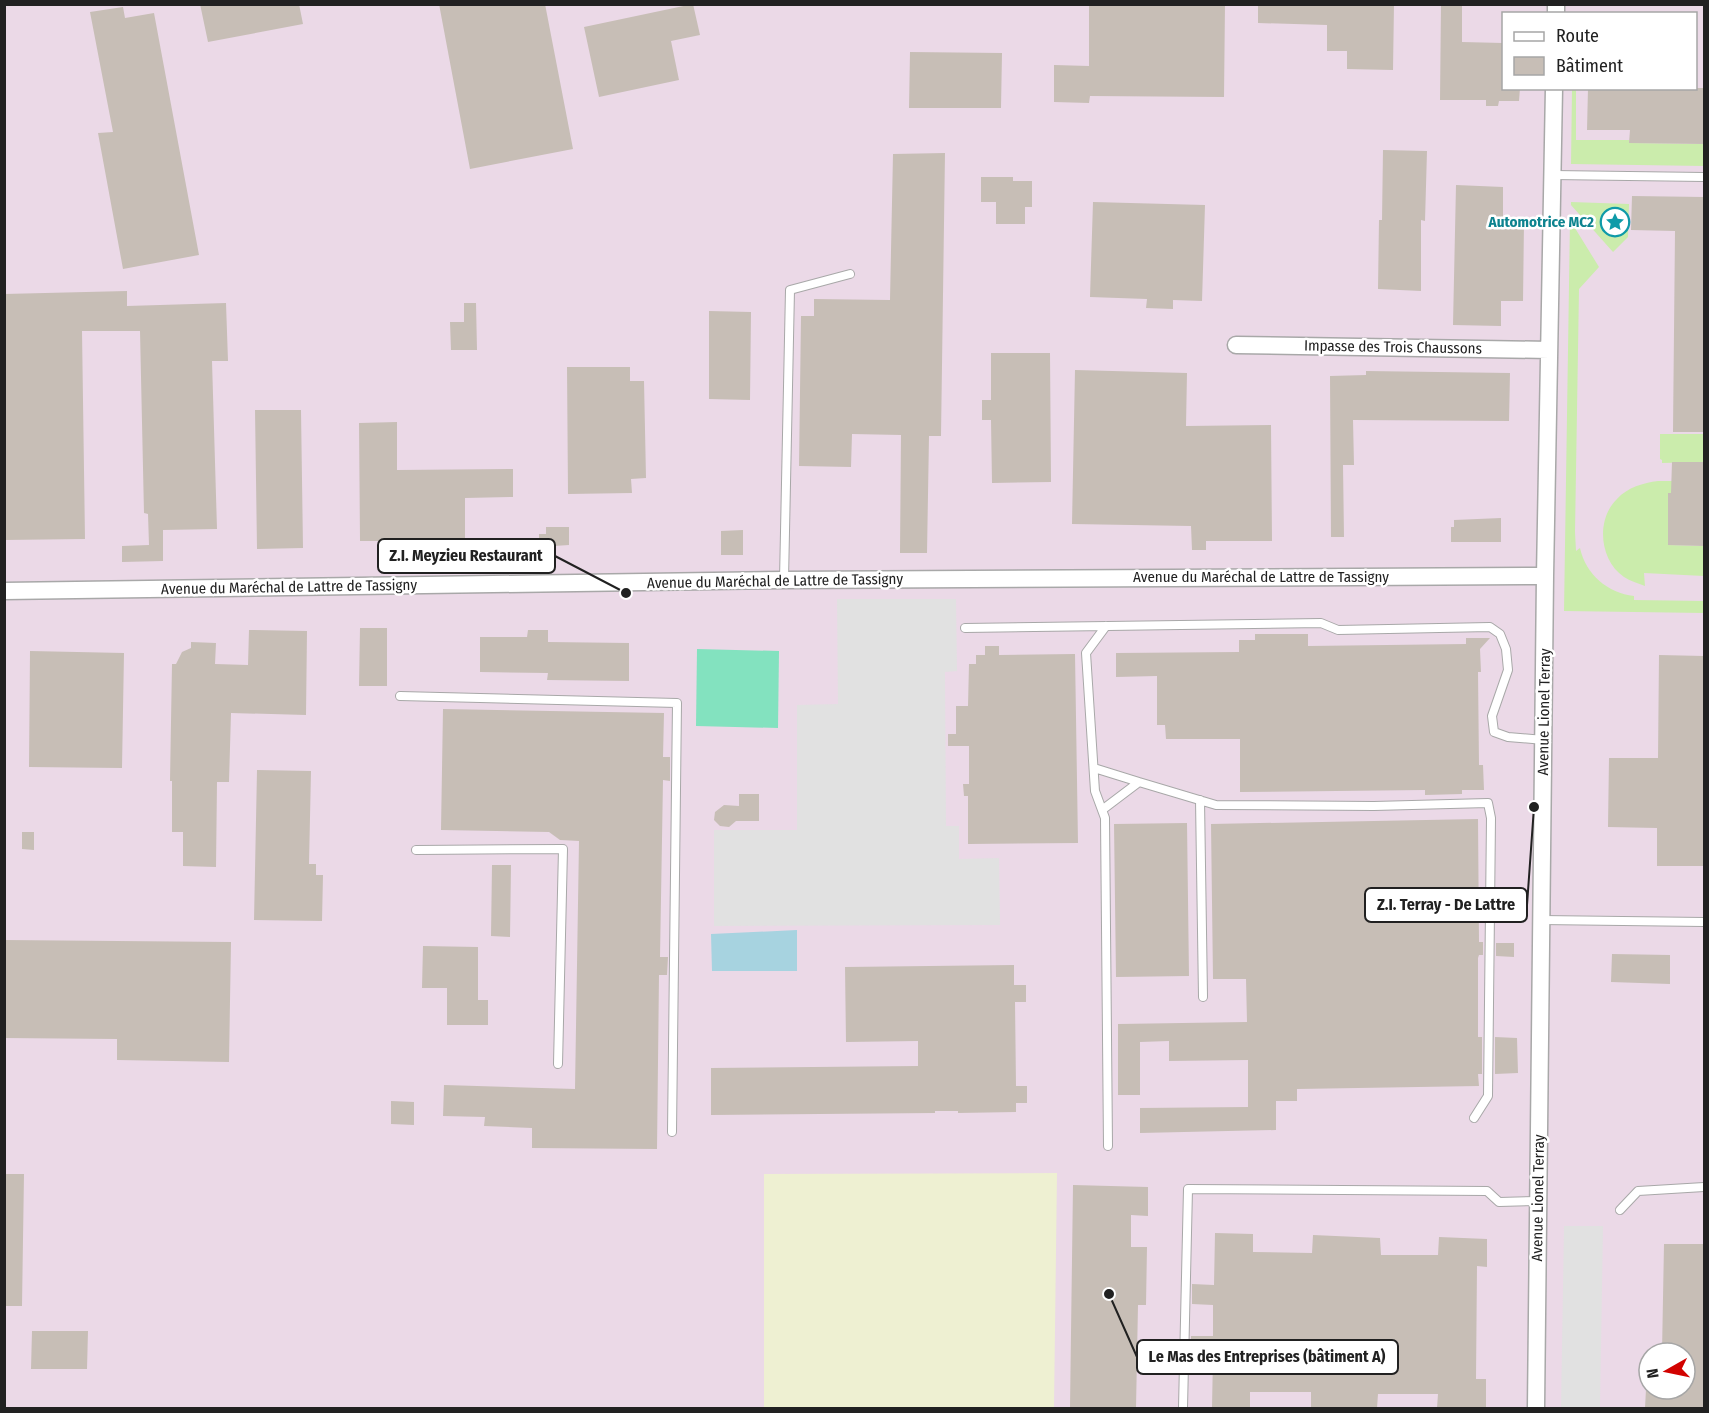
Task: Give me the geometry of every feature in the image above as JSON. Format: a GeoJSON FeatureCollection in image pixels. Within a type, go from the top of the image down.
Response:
{"type":"FeatureCollection","features":[{"type":"Feature","properties":{"kind":"street","name":"Avenue Lionel Terray"},"geometry":{"type":"LineString","coordinates":[[1536,1408],[1545,576],[1554,90]]}},
{"type":"Feature","properties":{"kind":"street","name":"Impasse des Trois Chaussons"},"geometry":{"type":"LineString","coordinates":[[1236,345],[1549,350]]}},
{"type":"Feature","properties":{"kind":"street","name":"Avenue du Maréchal de Lattre de Tassigny"},"geometry":{"type":"LineString","coordinates":[[4,591],[784,580],[1545,576]]}},
{"type":"Feature","properties":{"kind":"lane"},"geometry":{"type":"LineString","coordinates":[[1553,175],[1704,177]]}},
{"type":"Feature","properties":{"kind":"lane"},"geometry":{"type":"LineString","coordinates":[[784,580],[790,290],[850,274]]}},
{"type":"Feature","properties":{"kind":"lane"},"geometry":{"type":"LineString","coordinates":[[965,628],[1321,623],[1338,630],[1490,627],[1500,634],[1506,649],[1508,670],[1492,716],[1494,732],[1508,737],[1544,740]]}},
{"type":"Feature","properties":{"kind":"lane"},"geometry":{"type":"LineString","coordinates":[[1106,626],[1086,653],[1095,791],[1105,818],[1108,1146]]}},
{"type":"Feature","properties":{"kind":"lane"},"geometry":{"type":"LineString","coordinates":[[400,696],[677,703],[672,1132]]}},
{"type":"Feature","properties":{"kind":"lane"},"geometry":{"type":"LineString","coordinates":[[1094,768],[1216,805],[1374,806],[1488,803],[1491,818],[1488,1096],[1474,1118]]}},
{"type":"Feature","properties":{"kind":"lane"},"geometry":{"type":"LineString","coordinates":[[1101,810],[1139,782]]}},
{"type":"Feature","properties":{"kind":"lane"},"geometry":{"type":"LineString","coordinates":[[1200,801],[1203,997]]}},
{"type":"Feature","properties":{"kind":"lane"},"geometry":{"type":"LineString","coordinates":[[416,850],[563,849],[558,1064]]}},
{"type":"Feature","properties":{"kind":"lane"},"geometry":{"type":"LineString","coordinates":[[1541,920],[1704,922]]}},
{"type":"Feature","properties":{"kind":"lane"},"geometry":{"type":"LineString","coordinates":[[1620,1210],[1638,1191],[1704,1187]]}},
{"type":"Feature","properties":{"kind":"lane"},"geometry":{"type":"LineString","coordinates":[[1184,1408],[1188,1190],[1487,1191],[1499,1202],[1538,1201]]}},
{"type":"Feature","properties":{"kind":"shaded area"},"geometry":{"type":"Polygon","coordinates":[[[5,5],[1704,5],[1704,1408],[5,1408],[5,5]]]}},
{"type":"Feature","properties":{"kind":"shaded area"},"geometry":{"type":"Polygon","coordinates":[[[837,599],[956,599],[957,671],[945,672],[946,826],[959,826],[959,859],[999,858],[1000,925],[714,926],[714,830],[797,830],[797,705],[838,704],[837,599]]]}},
{"type":"Feature","properties":{"kind":"shaded area"},"geometry":{"type":"Polygon","coordinates":[[[1564,1226],[1603,1226],[1600,1408],[1561,1408],[1564,1226]]]}},
{"type":"Feature","properties":{"kind":"green space"},"geometry":{"type":"Polygon","coordinates":[[[1572,90],[1576,90],[1576,140],[1704,144],[1704,166],[1571,164],[1572,90]]]}},
{"type":"Feature","properties":{"kind":"green space"},"geometry":{"type":"Polygon","coordinates":[[[1571,202],[1629,204],[1628,237],[1613,252],[1571,205],[1571,202]]]}},
{"type":"Feature","properties":{"kind":"green space"},"geometry":{"type":"Polygon","coordinates":[[[1570,220],[1599,267],[1579,289],[1576,551],[1580,548],[1593,574],[1615,591],[1634,596],[1634,600],[1704,601],[1704,613],[1564,611],[1570,220]]]}},
{"type":"Feature","properties":{"kind":"green space"},"geometry":{"type":"Polygon","coordinates":[[[1660,434],[1704,434],[1704,462],[1662,463],[1660,434]]]}},
{"type":"Feature","properties":{"kind":"green space"},"geometry":{"type":"Polygon","coordinates":[[[1658,481],[1672,481],[1672,486],[1704,486],[1704,493],[1668,493],[1668,545],[1704,546],[1704,576],[1644,573],[1645,586],[1626,578],[1616,570],[1605,550],[1603,528],[1610,507],[1621,495],[1636,486],[1658,481]]]}},
{"type":"Feature","properties":{"kind":"green space"},"geometry":{"type":"Polygon","coordinates":[[[697,649],[779,651],[778,728],[696,726],[697,649]]]}},
{"type":"Feature","properties":{"kind":"green space"},"geometry":{"type":"Polygon","coordinates":[[[1057,1173],[1054,1408],[764,1408],[764,1174],[1057,1173]]]}},
{"type":"Feature","properties":{"kind":"water"},"geometry":{"type":"Polygon","coordinates":[[[797,930],[797,971],[712,971],[711,934],[797,930]]]}},
{"type":"Feature","properties":{"kind":"building"},"geometry":{"type":"Polygon","coordinates":[[[200,4],[299,4],[303,24],[208,42],[200,4]]]}},
{"type":"Feature","properties":{"kind":"building"},"geometry":{"type":"Polygon","coordinates":[[[439,4],[545,4],[573,149],[470,169],[439,4]]]}},
{"type":"Feature","properties":{"kind":"building"},"geometry":{"type":"Polygon","coordinates":[[[693,4],[700,35],[671,41],[679,80],[599,97],[584,27],[693,4]]]}},
{"type":"Feature","properties":{"kind":"building"},"geometry":{"type":"Polygon","coordinates":[[[1089,4],[1225,4],[1224,97],[1090,96],[1089,103],[1054,102],[1054,65],[1089,66],[1089,4]]]}},
{"type":"Feature","properties":{"kind":"building"},"geometry":{"type":"Polygon","coordinates":[[[1258,4],[1394,4],[1393,70],[1347,69],[1347,51],[1327,51],[1327,25],[1258,23],[1258,4]]]}},
{"type":"Feature","properties":{"kind":"building"},"geometry":{"type":"Polygon","coordinates":[[[1441,4],[1462,4],[1462,42],[1502,43],[1502,90],[1520,90],[1519,101],[1499,101],[1498,106],[1486,106],[1486,100],[1440,100],[1441,4]]]}},
{"type":"Feature","properties":{"kind":"building"},"geometry":{"type":"Polygon","coordinates":[[[123,7],[125,18],[154,13],[199,255],[123,269],[98,133],[113,132],[90,12],[123,7]]]}},
{"type":"Feature","properties":{"kind":"building"},"geometry":{"type":"Polygon","coordinates":[[[910,52],[1002,53],[1001,108],[909,108],[910,52]]]}},
{"type":"Feature","properties":{"kind":"building"},"geometry":{"type":"Polygon","coordinates":[[[1697,88],[1704,88],[1704,144],[1629,143],[1630,130],[1587,130],[1588,90],[1697,90],[1697,88]]]}},
{"type":"Feature","properties":{"kind":"building"},"geometry":{"type":"Polygon","coordinates":[[[1383,150],[1427,151],[1425,221],[1421,220],[1421,291],[1378,289],[1383,150]]]}},
{"type":"Feature","properties":{"kind":"building"},"geometry":{"type":"Polygon","coordinates":[[[945,153],[941,436],[929,436],[927,553],[900,553],[901,435],[852,434],[851,467],[799,466],[801,316],[814,316],[814,299],[890,300],[893,154],[945,153]]]}},
{"type":"Feature","properties":{"kind":"building"},"geometry":{"type":"Polygon","coordinates":[[[981,177],[1013,177],[1013,181],[1032,181],[1032,207],[1025,207],[1025,224],[996,224],[996,202],[981,202],[981,177]]]}},
{"type":"Feature","properties":{"kind":"building"},"geometry":{"type":"Polygon","coordinates":[[[1456,185],[1503,187],[1503,221],[1524,222],[1523,301],[1501,301],[1501,326],[1453,325],[1456,185]]]}},
{"type":"Feature","properties":{"kind":"building"},"geometry":{"type":"Polygon","coordinates":[[[1632,196],[1704,197],[1704,432],[1673,432],[1675,231],[1631,230],[1632,196]]]}},
{"type":"Feature","properties":{"kind":"building"},"geometry":{"type":"Polygon","coordinates":[[[1093,202],[1205,205],[1202,301],[1173,300],[1173,309],[1146,308],[1147,299],[1090,297],[1093,202]]]}},
{"type":"Feature","properties":{"kind":"building"},"geometry":{"type":"Polygon","coordinates":[[[127,291],[127,306],[226,303],[228,361],[212,361],[217,529],[163,530],[163,561],[122,562],[122,546],[149,545],[148,514],[144,513],[140,331],[82,331],[85,539],[4,540],[4,294],[127,291]]]}},
{"type":"Feature","properties":{"kind":"building"},"geometry":{"type":"Polygon","coordinates":[[[464,303],[476,303],[477,350],[451,350],[450,322],[464,322],[464,303]]]}},
{"type":"Feature","properties":{"kind":"building"},"geometry":{"type":"Polygon","coordinates":[[[709,311],[751,312],[750,400],[709,399],[709,311]]]}},
{"type":"Feature","properties":{"kind":"building"},"geometry":{"type":"Polygon","coordinates":[[[991,353],[1050,353],[1051,482],[992,483],[991,420],[982,420],[982,400],[991,400],[991,353]]]}},
{"type":"Feature","properties":{"kind":"building"},"geometry":{"type":"Polygon","coordinates":[[[567,367],[630,367],[630,381],[644,381],[646,478],[631,479],[632,493],[568,494],[567,367]]]}},
{"type":"Feature","properties":{"kind":"building"},"geometry":{"type":"Polygon","coordinates":[[[1075,370],[1187,373],[1186,426],[1271,425],[1272,541],[1206,541],[1206,550],[1192,550],[1191,526],[1072,524],[1075,370]]]}},
{"type":"Feature","properties":{"kind":"building"},"geometry":{"type":"Polygon","coordinates":[[[1366,371],[1510,373],[1509,421],[1353,420],[1354,465],[1343,465],[1344,537],[1331,537],[1330,376],[1366,375],[1366,371]]]}},
{"type":"Feature","properties":{"kind":"building"},"geometry":{"type":"Polygon","coordinates":[[[255,410],[301,410],[303,548],[257,549],[255,410]]]}},
{"type":"Feature","properties":{"kind":"building"},"geometry":{"type":"Polygon","coordinates":[[[397,422],[397,470],[513,469],[513,497],[465,498],[465,547],[384,547],[384,541],[360,541],[359,423],[397,422]]]}},
{"type":"Feature","properties":{"kind":"building"},"geometry":{"type":"Polygon","coordinates":[[[1672,462],[1704,462],[1704,546],[1668,545],[1668,493],[1671,493],[1672,462]]]}},
{"type":"Feature","properties":{"kind":"building"},"geometry":{"type":"Polygon","coordinates":[[[1501,518],[1501,542],[1451,542],[1451,527],[1454,527],[1454,520],[1501,518]]]}},
{"type":"Feature","properties":{"kind":"building"},"geometry":{"type":"Polygon","coordinates":[[[546,527],[569,527],[569,545],[554,546],[554,557],[539,558],[539,534],[546,534],[546,527]]]}},
{"type":"Feature","properties":{"kind":"building"},"geometry":{"type":"Polygon","coordinates":[[[743,530],[743,555],[721,555],[721,531],[743,530]]]}},
{"type":"Feature","properties":{"kind":"building"},"geometry":{"type":"Polygon","coordinates":[[[360,628],[387,628],[387,686],[359,686],[360,628]]]}},
{"type":"Feature","properties":{"kind":"building"},"geometry":{"type":"Polygon","coordinates":[[[249,630],[307,631],[306,715],[231,713],[229,782],[217,782],[216,867],[183,866],[183,832],[172,832],[172,781],[170,781],[172,664],[176,664],[182,652],[191,648],[191,642],[216,643],[215,664],[248,665],[249,630]]]}},
{"type":"Feature","properties":{"kind":"building"},"geometry":{"type":"Polygon","coordinates":[[[528,630],[548,630],[548,642],[629,643],[629,681],[547,680],[548,673],[480,672],[480,637],[527,637],[528,630]]]}},
{"type":"Feature","properties":{"kind":"building"},"geometry":{"type":"Polygon","coordinates":[[[1255,634],[1308,634],[1308,646],[1466,644],[1466,638],[1490,638],[1480,649],[1481,672],[1478,672],[1479,765],[1483,765],[1484,790],[1462,790],[1462,794],[1425,795],[1425,790],[1240,792],[1240,739],[1166,739],[1165,725],[1157,725],[1157,676],[1116,677],[1116,653],[1239,652],[1239,640],[1255,640],[1255,634]]]}},
{"type":"Feature","properties":{"kind":"building"},"geometry":{"type":"Polygon","coordinates":[[[985,646],[999,646],[999,655],[1075,654],[1078,843],[968,844],[968,796],[964,796],[963,784],[969,784],[969,746],[948,746],[948,734],[956,734],[956,706],[968,706],[969,664],[976,664],[976,655],[985,655],[985,646]]]}},
{"type":"Feature","properties":{"kind":"building"},"geometry":{"type":"Polygon","coordinates":[[[30,651],[124,653],[122,768],[29,767],[30,651]]]}},
{"type":"Feature","properties":{"kind":"building"},"geometry":{"type":"Polygon","coordinates":[[[1659,655],[1704,656],[1704,866],[1657,866],[1657,828],[1608,827],[1609,758],[1658,758],[1659,655]]]}},
{"type":"Feature","properties":{"kind":"building"},"geometry":{"type":"Polygon","coordinates":[[[443,709],[664,713],[663,757],[670,757],[670,781],[663,780],[660,957],[668,957],[667,975],[659,975],[657,1149],[532,1148],[532,1128],[484,1126],[485,1117],[443,1116],[444,1085],[575,1089],[579,841],[560,840],[549,832],[441,830],[443,709]]]}},
{"type":"Feature","properties":{"kind":"building"},"geometry":{"type":"Polygon","coordinates":[[[257,770],[311,771],[309,864],[316,864],[316,875],[323,875],[322,921],[254,920],[257,770]]]}},
{"type":"Feature","properties":{"kind":"building"},"geometry":{"type":"Polygon","coordinates":[[[739,794],[759,794],[759,821],[736,821],[729,827],[720,826],[714,820],[715,812],[724,805],[739,806],[739,794]]]}},
{"type":"Feature","properties":{"kind":"building"},"geometry":{"type":"Polygon","coordinates":[[[1478,819],[1479,942],[1483,942],[1483,955],[1479,955],[1478,958],[1478,1037],[1482,1037],[1482,1074],[1478,1074],[1479,1086],[1297,1089],[1297,1101],[1276,1101],[1276,1130],[1140,1133],[1140,1108],[1248,1107],[1248,1060],[1169,1061],[1169,1041],[1140,1042],[1140,1095],[1118,1095],[1118,1024],[1247,1022],[1246,979],[1213,979],[1211,824],[1478,819]]]}},
{"type":"Feature","properties":{"kind":"building"},"geometry":{"type":"Polygon","coordinates":[[[1187,823],[1189,976],[1116,977],[1114,824],[1187,823]]]}},
{"type":"Feature","properties":{"kind":"building"},"geometry":{"type":"Polygon","coordinates":[[[22,832],[34,832],[34,850],[22,849],[22,832]]]}},
{"type":"Feature","properties":{"kind":"building"},"geometry":{"type":"Polygon","coordinates":[[[492,865],[511,865],[510,937],[491,936],[492,865]]]}},
{"type":"Feature","properties":{"kind":"building"},"geometry":{"type":"Polygon","coordinates":[[[4,940],[231,942],[229,1062],[117,1060],[117,1039],[4,1038],[4,940]]]}},
{"type":"Feature","properties":{"kind":"building"},"geometry":{"type":"Polygon","coordinates":[[[1496,943],[1514,943],[1514,957],[1496,956],[1496,943]]]}},
{"type":"Feature","properties":{"kind":"building"},"geometry":{"type":"Polygon","coordinates":[[[423,946],[478,947],[478,1000],[488,1000],[488,1025],[447,1025],[447,988],[422,988],[423,946]]]}},
{"type":"Feature","properties":{"kind":"building"},"geometry":{"type":"Polygon","coordinates":[[[1612,954],[1670,955],[1670,984],[1611,982],[1612,954]]]}},
{"type":"Feature","properties":{"kind":"building"},"geometry":{"type":"Polygon","coordinates":[[[1014,965],[1014,985],[1026,985],[1026,1002],[1015,1002],[1016,1086],[1027,1086],[1027,1103],[1016,1103],[1016,1112],[711,1115],[711,1068],[918,1066],[918,1041],[846,1042],[845,967],[1014,965]]]}},
{"type":"Feature","properties":{"kind":"building"},"geometry":{"type":"Polygon","coordinates":[[[1495,1037],[1517,1038],[1518,1073],[1495,1074],[1495,1037]]]}},
{"type":"Feature","properties":{"kind":"building"},"geometry":{"type":"Polygon","coordinates":[[[391,1101],[414,1102],[414,1125],[391,1124],[391,1101]]]}},
{"type":"Feature","properties":{"kind":"building"},"geometry":{"type":"Polygon","coordinates":[[[4,1174],[24,1174],[22,1306],[4,1306],[4,1174]]]}},
{"type":"Feature","properties":{"kind":"building"},"geometry":{"type":"Polygon","coordinates":[[[1073,1185],[1148,1187],[1148,1216],[1131,1215],[1131,1247],[1147,1247],[1146,1305],[1138,1305],[1136,1408],[1070,1408],[1073,1185]]]}},
{"type":"Feature","properties":{"kind":"building"},"geometry":{"type":"Polygon","coordinates":[[[1215,1233],[1253,1234],[1253,1252],[1312,1253],[1313,1235],[1380,1238],[1381,1255],[1438,1255],[1439,1237],[1487,1239],[1487,1267],[1477,1266],[1476,1379],[1486,1379],[1486,1408],[1437,1408],[1438,1394],[1378,1394],[1377,1408],[1311,1408],[1311,1392],[1250,1392],[1250,1408],[1212,1407],[1213,1357],[1191,1357],[1191,1336],[1213,1336],[1213,1305],[1192,1304],[1192,1284],[1214,1285],[1215,1233]]]}},
{"type":"Feature","properties":{"kind":"building"},"geometry":{"type":"Polygon","coordinates":[[[1664,1244],[1704,1244],[1704,1408],[1645,1408],[1645,1401],[1697,1401],[1697,1341],[1662,1341],[1664,1244]]]}},
{"type":"Feature","properties":{"kind":"building"},"geometry":{"type":"Polygon","coordinates":[[[32,1331],[88,1331],[87,1369],[31,1369],[32,1331]]]}},
{"type":"Feature","properties":{"kind":"place","name":"Automotrice MC2"},"geometry":{"type":"Point","coordinates":[1615,222]}},
{"type":"Feature","properties":{"kind":"place","name":"Z.I. Meyzieu Restaurant"},"geometry":{"type":"Point","coordinates":[626,593]}},
{"type":"Feature","properties":{"kind":"place","name":"Z.I. Terray - De Lattre"},"geometry":{"type":"Point","coordinates":[1534,807]}},
{"type":"Feature","properties":{"kind":"place","name":"Le Mas des Entreprises (bâtiment A)"},"geometry":{"type":"Point","coordinates":[1109,1294]}}]}
